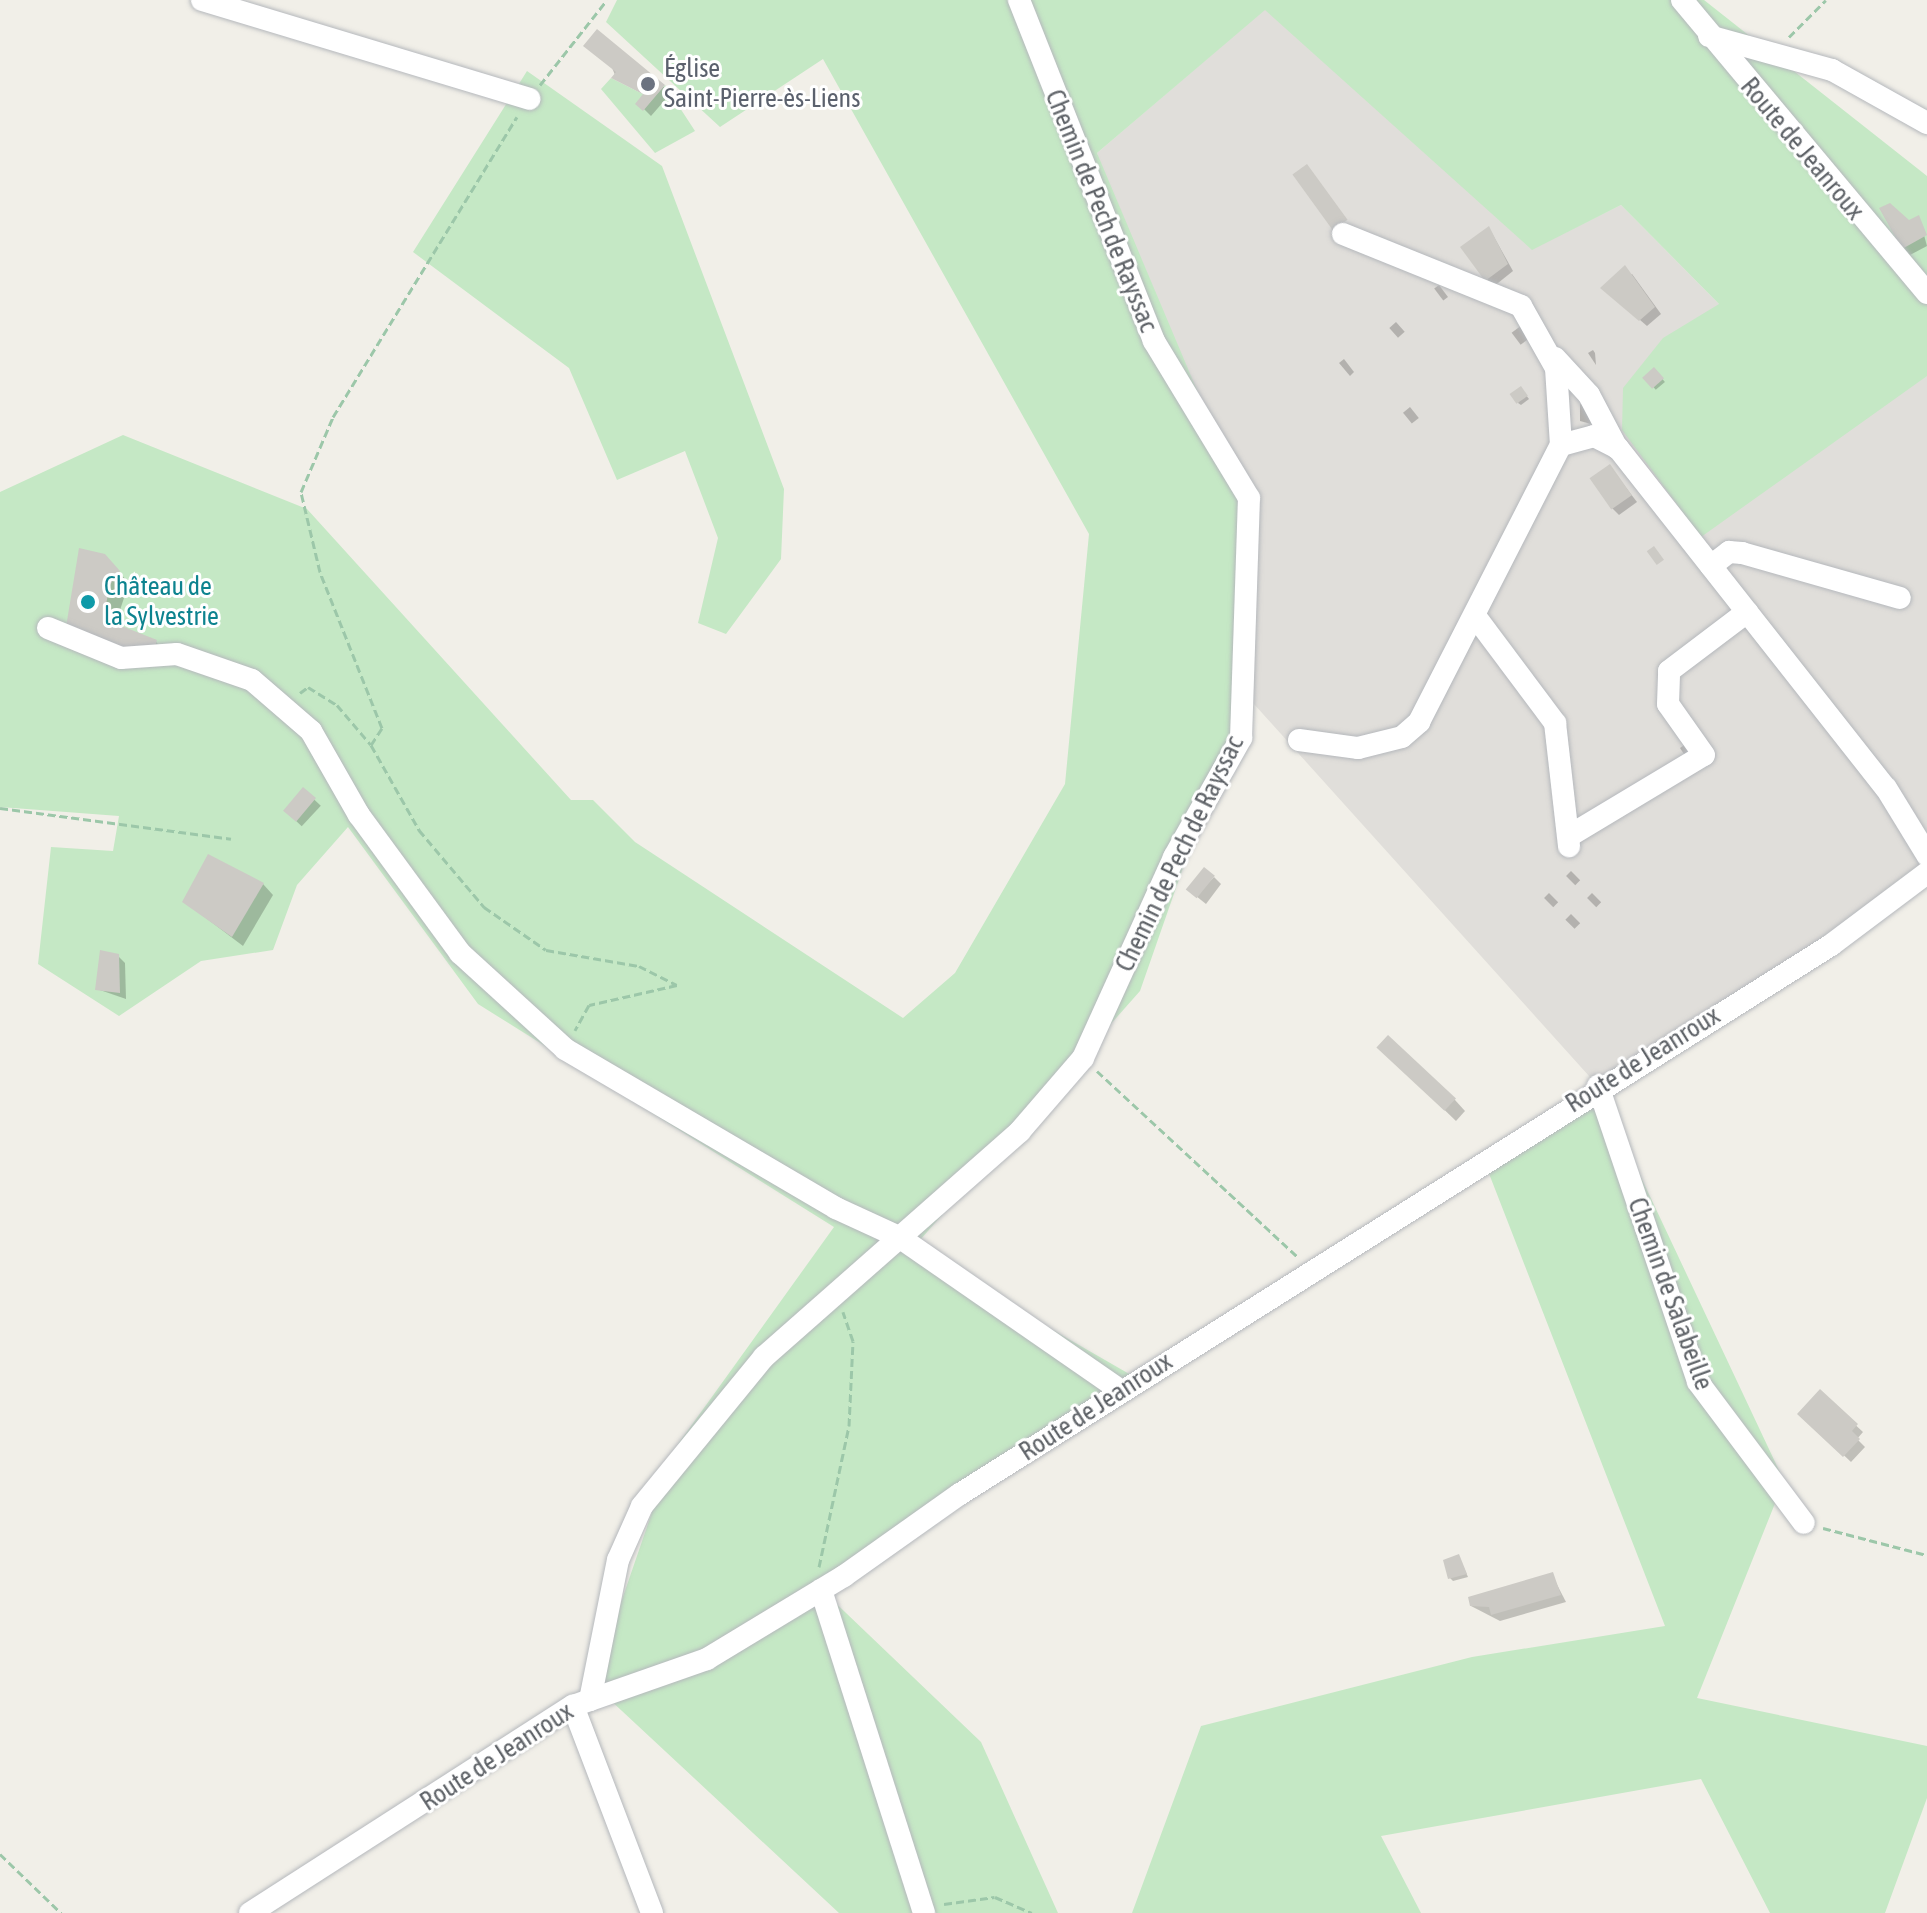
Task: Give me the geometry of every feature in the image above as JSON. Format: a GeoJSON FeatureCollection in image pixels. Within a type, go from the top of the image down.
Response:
{"type":"FeatureCollection","features":[{"type":"Feature","properties":{"kind":"street"},"geometry":{"type":"LineString","coordinates":[[202,0],[529,99]]}},
{"type":"Feature","properties":{"kind":"street","name":"Chemin de Pech de Rayssac"},"geometry":{"type":"LineString","coordinates":[[582,1703],[618,1560],[642,1506],[764,1357],[835,1289],[1020,1131],[1083,1058],[1174,857],[1241,738],[1253,523],[1235,472],[1154,341],[1019,0]]}},
{"type":"Feature","properties":{"kind":"street","name":"Route de Jeanroux"},"geometry":{"type":"LineString","coordinates":[[1682,0],[1927,293]]}},
{"type":"Feature","properties":{"kind":"street"},"geometry":{"type":"LineString","coordinates":[[1709,36],[1773,54],[1885,93],[1927,123]]}},
{"type":"Feature","properties":{"kind":"street"},"geometry":{"type":"LineString","coordinates":[[1343,234],[1512,299],[1552,355],[1589,395],[1618,448],[1886,788],[1927,855]]}},
{"type":"Feature","properties":{"kind":"street"},"geometry":{"type":"LineString","coordinates":[[1299,740],[1358,748],[1402,737],[1419,722],[1561,445],[1552,355]]}},
{"type":"Feature","properties":{"kind":"street"},"geometry":{"type":"LineString","coordinates":[[1561,445],[1594,436],[1618,448]]}},
{"type":"Feature","properties":{"kind":"street"},"geometry":{"type":"LineString","coordinates":[[1711,566],[1729,552],[1742,553],[1900,598]]}},
{"type":"Feature","properties":{"kind":"street"},"geometry":{"type":"LineString","coordinates":[[1475,616],[1555,723],[1569,841],[1704,755],[1668,704],[1669,671],[1747,612]]}},
{"type":"Feature","properties":{"kind":"street"},"geometry":{"type":"LineString","coordinates":[[48,628],[121,658],[177,654],[205,661],[252,680],[311,731],[359,815],[460,953],[565,1049],[836,1208],[899,1237],[1121,1391]]}},
{"type":"Feature","properties":{"kind":"street","name":"Route de Jeanroux"},"geometry":{"type":"LineString","coordinates":[[250,1913],[582,1703],[707,1659],[821,1590],[1121,1391],[1598,1086],[1831,945],[1927,873]]}},
{"type":"Feature","properties":{"kind":"street","name":"Chemin de Salabeille"},"geometry":{"type":"LineString","coordinates":[[1598,1086],[1698,1382],[1804,1523]]}},
{"type":"Feature","properties":{"kind":"street"},"geometry":{"type":"LineString","coordinates":[[821,1590],[924,1910]]}},
{"type":"Feature","properties":{"kind":"street"},"geometry":{"type":"LineString","coordinates":[[582,1703],[652,1913]]}},
{"type":"Feature","properties":{"kind":"path"},"geometry":{"type":"LineString","coordinates":[[371,745],[382,728],[320,572],[301,492],[349,389],[529,99],[607,0]]}},
{"type":"Feature","properties":{"kind":"path"},"geometry":{"type":"LineString","coordinates":[[1773,54],[1826,0]]}},
{"type":"Feature","properties":{"kind":"path"},"geometry":{"type":"LineString","coordinates":[[283,707],[308,687],[337,705],[371,745],[419,830],[484,907],[546,950],[639,966],[677,985],[589,1005],[565,1049]]}},
{"type":"Feature","properties":{"kind":"path"},"geometry":{"type":"LineString","coordinates":[[0,808],[231,839]]}},
{"type":"Feature","properties":{"kind":"path"},"geometry":{"type":"LineString","coordinates":[[1083,1058],[1312,1269]]}},
{"type":"Feature","properties":{"kind":"path"},"geometry":{"type":"LineString","coordinates":[[821,1590],[819,1562],[849,1426],[853,1341],[835,1289]]}},
{"type":"Feature","properties":{"kind":"path"},"geometry":{"type":"LineString","coordinates":[[1804,1523],[1927,1555]]}},
{"type":"Feature","properties":{"kind":"path"},"geometry":{"type":"LineString","coordinates":[[0,1854],[61,1913]]}},
{"type":"Feature","properties":{"kind":"path"},"geometry":{"type":"LineString","coordinates":[[924,1910],[995,1897],[1032,1913]]}},
{"type":"Feature","properties":{"kind":"shaded area"},"geometry":{"type":"Polygon","coordinates":[[[1265,9],[1532,249],[1621,205],[1720,305],[1927,363],[1927,873],[1598,1086],[1244,693],[1097,153],[1265,9]]]}},
{"type":"Feature","properties":{"kind":"green space"},"geometry":{"type":"Polygon","coordinates":[[[617,0],[1704,0],[1927,176],[1927,376],[1701,537],[1622,430],[1623,388],[1663,338],[1719,304],[1621,205],[1532,250],[1265,10],[1097,153],[1253,523],[1244,693],[1140,991],[912,1249],[1131,1375],[823,1591],[981,1742],[1058,1913],[839,1913],[593,1684],[673,1451],[834,1227],[478,1004],[348,827],[297,885],[273,950],[201,961],[119,1016],[38,964],[51,847],[113,851],[119,816],[0,807],[0,492],[123,435],[307,509],[571,800],[593,800],[635,842],[903,1018],[955,973],[1065,784],[1089,534],[823,59],[720,127],[606,22],[617,0]]]}},
{"type":"Feature","properties":{"kind":"green space"},"geometry":{"type":"Polygon","coordinates":[[[527,71],[662,166],[784,489],[781,559],[726,634],[698,623],[718,538],[685,451],[617,480],[569,368],[413,252],[527,71]]]}},
{"type":"Feature","properties":{"kind":"green space"},"geometry":{"type":"Polygon","coordinates":[[[611,78],[643,94],[643,110],[665,85],[695,131],[655,153],[601,89],[611,78]]]}},
{"type":"Feature","properties":{"kind":"green space"},"geometry":{"type":"Polygon","coordinates":[[[1598,1086],[1784,1481],[1697,1698],[1927,1746],[1927,1798],[1885,1913],[1770,1913],[1701,1779],[1381,1836],[1421,1913],[1132,1913],[1201,1726],[1472,1657],[1665,1626],[1481,1153],[1598,1086]]]}},
{"type":"Feature","properties":{"kind":"building"},"geometry":{"type":"Polygon","coordinates":[[[597,29],[665,85],[643,111],[635,104],[643,94],[611,78],[616,72],[583,46],[597,29]]]}},
{"type":"Feature","properties":{"kind":"building"},"geometry":{"type":"Polygon","coordinates":[[[1307,164],[1348,220],[1333,230],[1292,175],[1307,164]]]}},
{"type":"Feature","properties":{"kind":"building"},"geometry":{"type":"Polygon","coordinates":[[[1890,203],[1909,220],[1919,215],[1927,235],[1902,249],[1879,208],[1890,203]]]}},
{"type":"Feature","properties":{"kind":"building"},"geometry":{"type":"Polygon","coordinates":[[[1489,226],[1508,264],[1485,281],[1460,247],[1489,226]]]}},
{"type":"Feature","properties":{"kind":"building"},"geometry":{"type":"Polygon","coordinates":[[[1625,265],[1655,307],[1639,321],[1600,288],[1625,265]]]}},
{"type":"Feature","properties":{"kind":"building"},"geometry":{"type":"Polygon","coordinates":[[[1654,367],[1664,378],[1652,389],[1642,378],[1654,367]]]}},
{"type":"Feature","properties":{"kind":"building"},"geometry":{"type":"Polygon","coordinates":[[[1521,386],[1528,396],[1516,404],[1510,394],[1521,386]]]}},
{"type":"Feature","properties":{"kind":"building"},"geometry":{"type":"Polygon","coordinates":[[[1610,464],[1632,495],[1611,509],[1590,478],[1610,464]]]}},
{"type":"Feature","properties":{"kind":"building"},"geometry":{"type":"Polygon","coordinates":[[[1654,546],[1664,560],[1657,565],[1647,551],[1654,546]]]}},
{"type":"Feature","properties":{"kind":"building","name":"Château de la Sylvestrie"},"geometry":{"type":"Polygon","coordinates":[[[79,548],[105,554],[120,571],[109,586],[104,619],[157,640],[152,657],[66,627],[79,548]]]}},
{"type":"Feature","properties":{"kind":"building"},"geometry":{"type":"Polygon","coordinates":[[[303,787],[316,798],[296,822],[283,811],[303,787]]]}},
{"type":"Feature","properties":{"kind":"building"},"geometry":{"type":"Polygon","coordinates":[[[208,854],[264,883],[232,937],[182,902],[208,854]]]}},
{"type":"Feature","properties":{"kind":"building"},"geometry":{"type":"Polygon","coordinates":[[[1204,867],[1215,876],[1197,898],[1186,890],[1204,867]]]}},
{"type":"Feature","properties":{"kind":"building"},"geometry":{"type":"Polygon","coordinates":[[[100,950],[119,954],[120,993],[95,990],[100,950]]]}},
{"type":"Feature","properties":{"kind":"building"},"geometry":{"type":"Polygon","coordinates":[[[1388,1035],[1456,1098],[1444,1111],[1376,1047],[1388,1035]]]}},
{"type":"Feature","properties":{"kind":"building"},"geometry":{"type":"Polygon","coordinates":[[[1820,1389],[1858,1424],[1852,1431],[1860,1439],[1843,1457],[1797,1414],[1820,1389]]]}},
{"type":"Feature","properties":{"kind":"building"},"geometry":{"type":"Polygon","coordinates":[[[1459,1554],[1467,1574],[1448,1579],[1443,1560],[1459,1554]]]}},
{"type":"Feature","properties":{"kind":"building"},"geometry":{"type":"Polygon","coordinates":[[[1553,1572],[1561,1595],[1491,1615],[1489,1607],[1470,1606],[1468,1597],[1553,1572]]]}},
{"type":"Feature","properties":{"kind":"place","name":"Église Saint-Pierre-ès-Liens"},"geometry":{"type":"Point","coordinates":[648,84]}},
{"type":"Feature","properties":{"kind":"place","name":"Château de la Sylvestrie"},"geometry":{"type":"Point","coordinates":[88,602]}}]}
